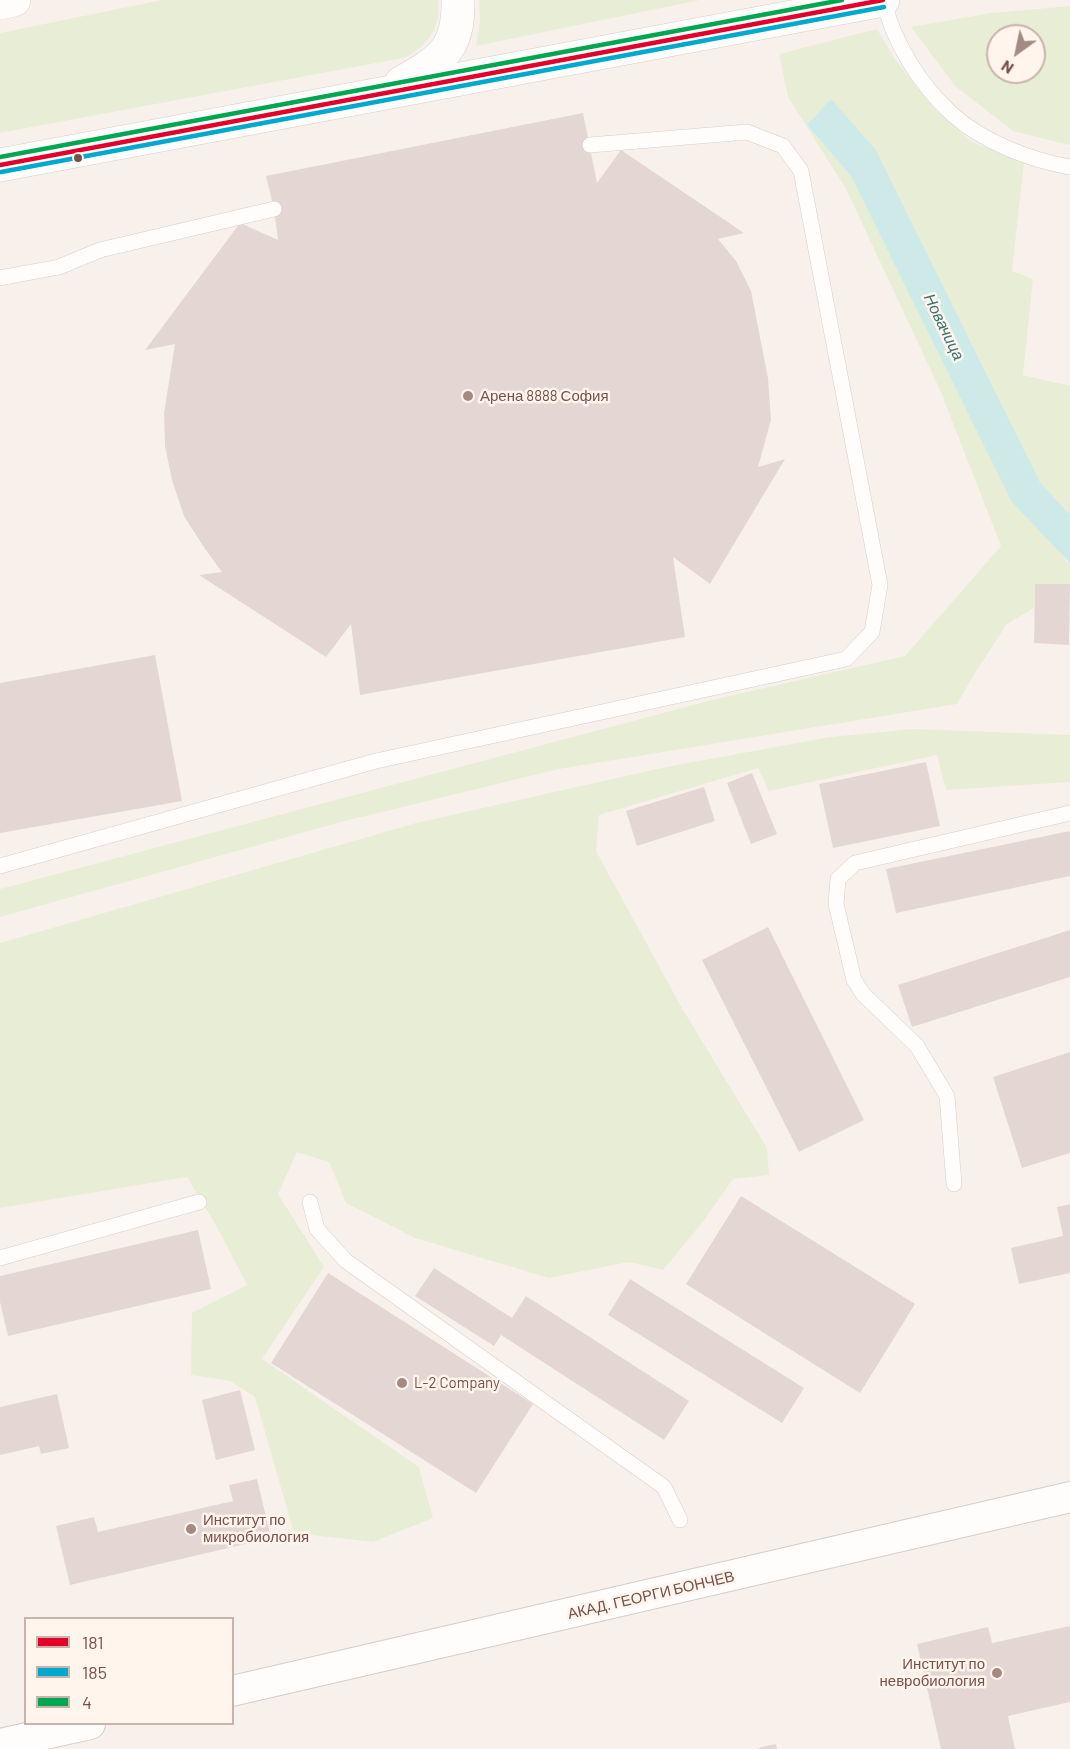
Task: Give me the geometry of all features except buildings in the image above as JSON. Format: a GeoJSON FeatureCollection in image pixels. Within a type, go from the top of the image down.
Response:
{"type":"FeatureCollection","features":[{"type":"Feature","properties":{"kind":"main road"},"geometry":{"type":"LineString","coordinates":[[0,3],[14,0]]}},
{"type":"Feature","properties":{"kind":"main road"},"geometry":{"type":"LineString","coordinates":[[387,92],[432,65],[448,48],[459,23],[458,0]]}},
{"type":"Feature","properties":{"kind":"main road"},"geometry":{"type":"LineString","coordinates":[[0,165],[883,0]]}},
{"type":"Feature","properties":{"kind":"street","name":"АКАД. ГЕОРГИ БОНЧЕВ"},"geometry":{"type":"LineString","coordinates":[[234,1691],[1070,1497]]}},
{"type":"Feature","properties":{"kind":"street"},"geometry":{"type":"LineString","coordinates":[[0,1744],[86,1725]]}},
{"type":"Feature","properties":{"kind":"lane"},"geometry":{"type":"LineString","coordinates":[[883,0],[901,48],[923,80],[952,114],[986,138],[1020,153],[1070,167]]}},
{"type":"Feature","properties":{"kind":"lane"},"geometry":{"type":"LineString","coordinates":[[0,866],[376,761],[846,659],[872,632],[880,585],[801,171],[795,160],[783,146],[747,132],[590,145]]}},
{"type":"Feature","properties":{"kind":"lane"},"geometry":{"type":"LineString","coordinates":[[0,278],[59,267],[100,250],[274,208]]}},
{"type":"Feature","properties":{"kind":"lane"},"geometry":{"type":"LineString","coordinates":[[954,1184],[947,1096],[917,1046],[863,994],[854,980],[836,904],[838,879],[855,864],[1070,813]]}},
{"type":"Feature","properties":{"kind":"lane"},"geometry":{"type":"LineString","coordinates":[[0,1258],[199,1202]]}},
{"type":"Feature","properties":{"kind":"lane"},"geometry":{"type":"LineString","coordinates":[[309,1202],[317,1229],[346,1261],[664,1487],[680,1520]]}},
{"type":"Feature","properties":{"kind":"green space"},"geometry":{"type":"Polygon","coordinates":[[[162,0],[438,0],[438,10],[435,27],[426,42],[412,54],[403,58],[0,133],[0,33],[162,0]]]}},
{"type":"Feature","properties":{"kind":"green space"},"geometry":{"type":"Polygon","coordinates":[[[479,0],[700,0],[476,46],[480,21],[479,0]]]}},
{"type":"Feature","properties":{"kind":"green space"},"geometry":{"type":"Polygon","coordinates":[[[1070,6],[1070,145],[1013,131],[955,86],[911,27],[991,13],[1070,6]]]}},
{"type":"Feature","properties":{"kind":"green space"},"geometry":{"type":"Polygon","coordinates":[[[877,29],[895,59],[934,109],[972,142],[1024,163],[1012,271],[1033,279],[1023,375],[1070,386],[1070,515],[1040,482],[876,150],[807,125],[851,176],[1067,562],[1070,563],[1070,584],[1035,584],[1034,608],[1007,624],[957,704],[559,769],[341,822],[0,917],[0,889],[716,699],[905,656],[1001,546],[940,390],[846,189],[788,97],[779,54],[877,29]]]}},
{"type":"Feature","properties":{"kind":"green space"},"geometry":{"type":"Polygon","coordinates":[[[914,729],[1070,735],[1070,782],[946,790],[937,755],[769,791],[758,768],[599,815],[596,851],[682,1008],[767,1148],[769,1175],[733,1179],[702,1223],[663,1270],[629,1262],[549,1278],[415,1238],[346,1203],[329,1162],[297,1152],[278,1194],[324,1267],[262,1359],[419,1467],[433,1518],[373,1542],[294,1533],[255,1397],[230,1381],[191,1375],[192,1313],[247,1285],[217,1227],[187,1177],[0,1208],[0,943],[416,823],[666,767],[830,737],[914,729]]]}},
{"type":"Feature","properties":{"kind":"water","name":"Новачица"},"geometry":{"type":"Polygon","coordinates":[[[831,99],[876,150],[1040,482],[1070,515],[1070,563],[1012,502],[851,176],[807,125],[831,99]]]}},
{"type":"Feature","properties":{"kind":"transit line","name":"4"},"geometry":{"type":"LineString","coordinates":[[0,157],[842,0]]}},
{"type":"Feature","properties":{"kind":"transit line","name":"181"},"geometry":{"type":"LineString","coordinates":[[0,165],[883,0]]}},
{"type":"Feature","properties":{"kind":"transit line","name":"185"},"geometry":{"type":"LineString","coordinates":[[1,172],[884,7]]}},
{"type":"Feature","properties":{"kind":"place","name":"Арена 8888 София"},"geometry":{"type":"Point","coordinates":[468,396]}},
{"type":"Feature","properties":{"kind":"place","name":"L-2 Company"},"geometry":{"type":"Point","coordinates":[402,1383]}},
{"type":"Feature","properties":{"kind":"place","name":"Институт по микробиология"},"geometry":{"type":"Point","coordinates":[191,1529]}},
{"type":"Feature","properties":{"kind":"place","name":"Институт по невробиология"},"geometry":{"type":"Point","coordinates":[997,1673]}}]}
